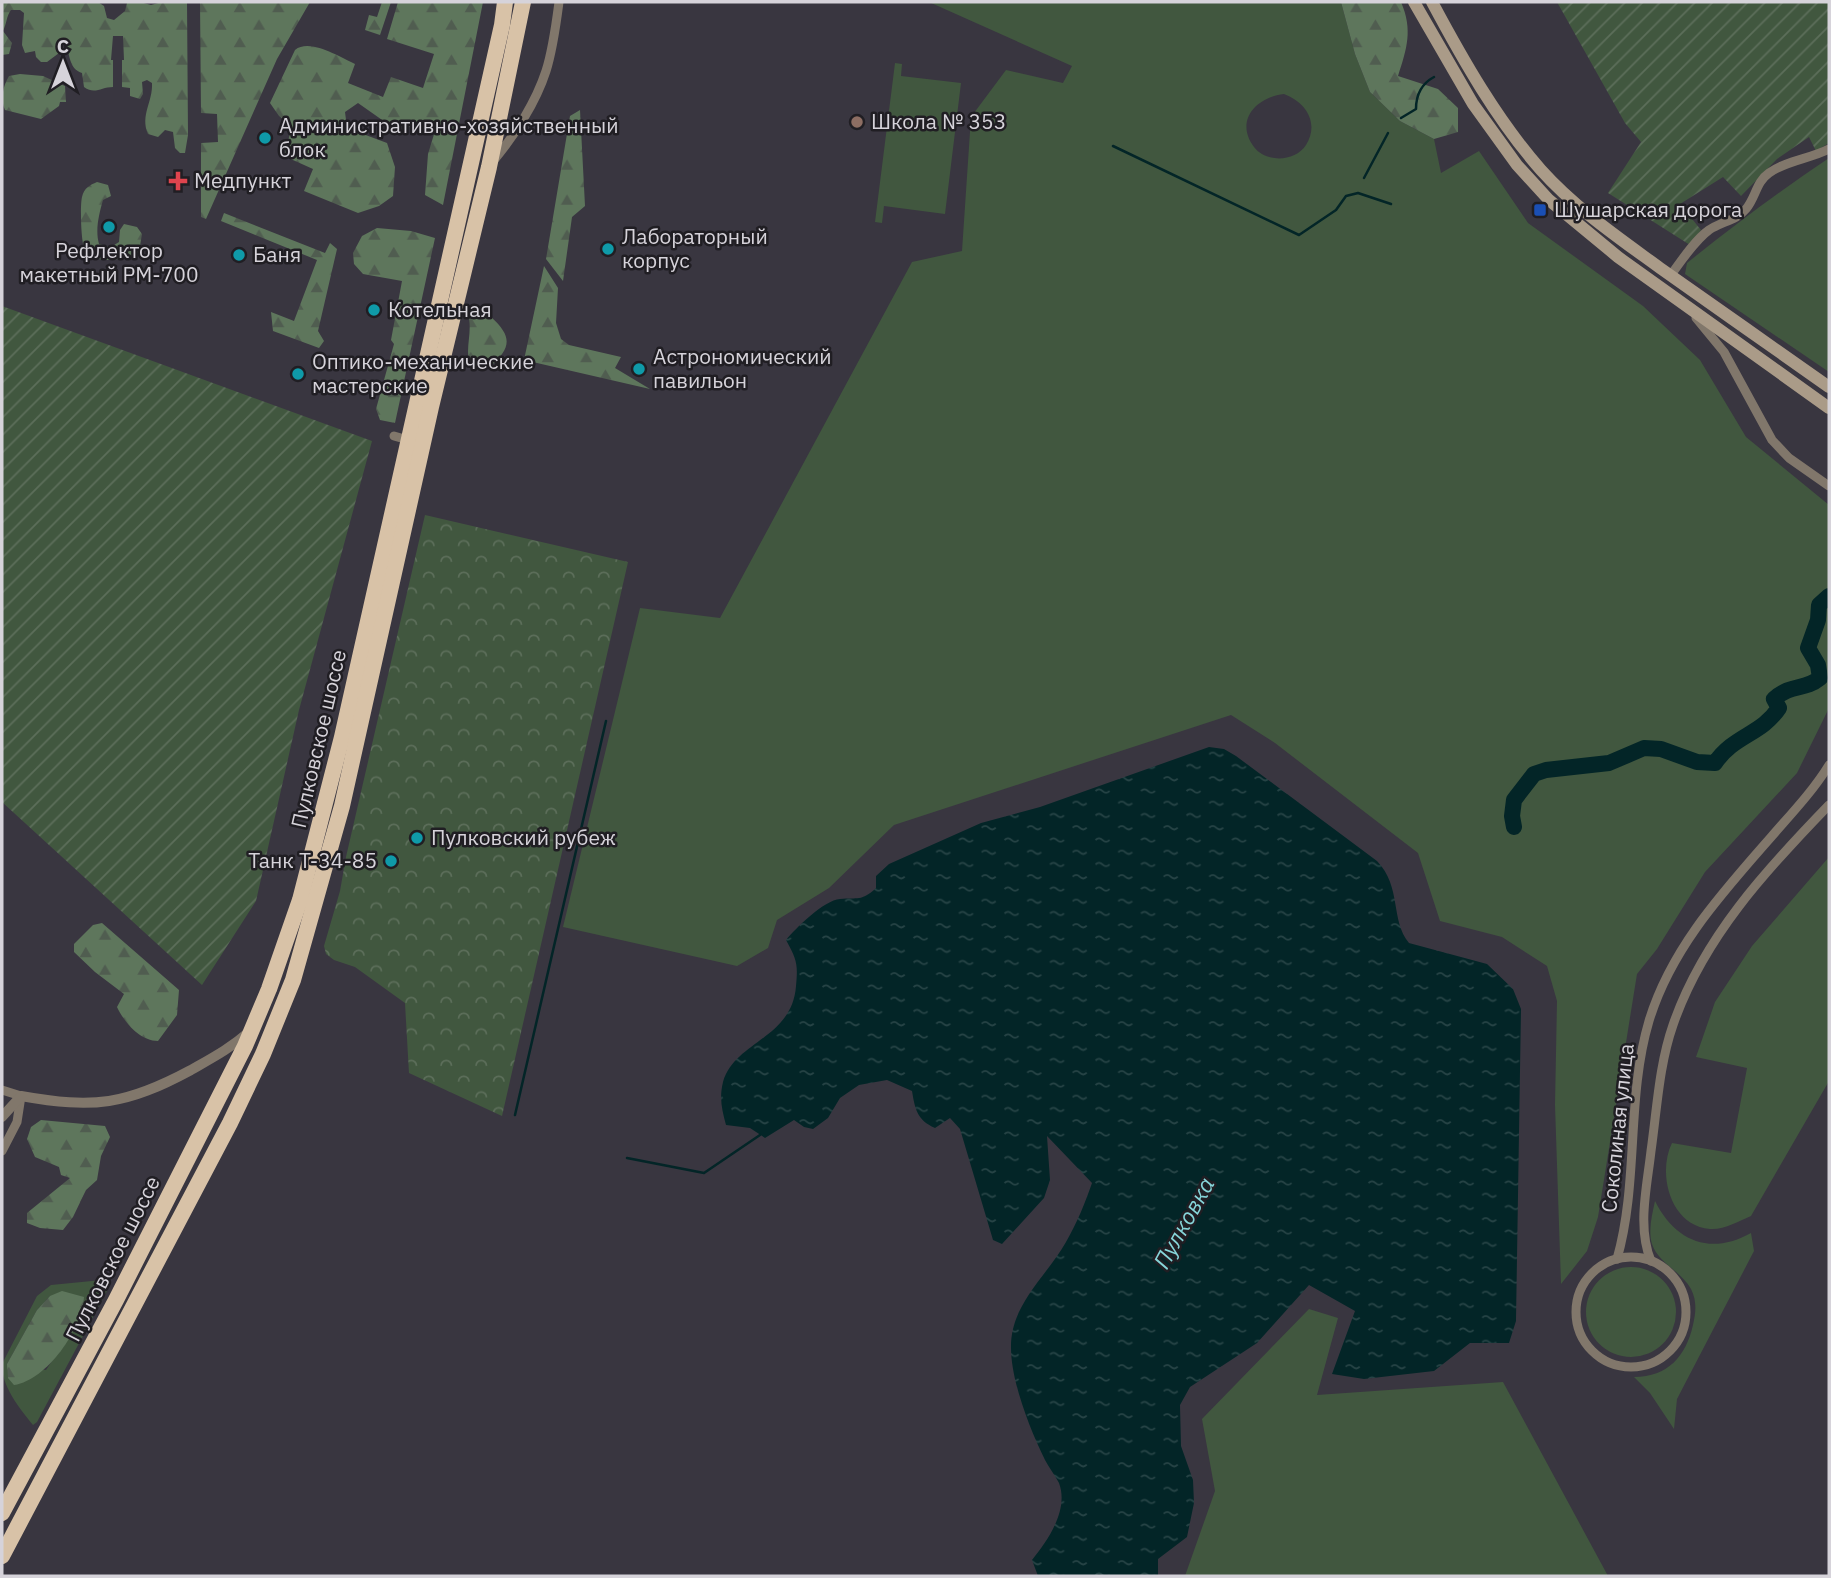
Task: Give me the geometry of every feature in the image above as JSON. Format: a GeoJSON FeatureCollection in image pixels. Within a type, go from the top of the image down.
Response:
{"type":"FeatureCollection","features":[{"type":"Feature","properties":{"kind":"highway","name":"Пулковское шоссе"},"geometry":{"type":"LineString","coordinates":[[2,1513],[116,1300],[251,1030],[286,944],[313,854],[401,438],[499,38],[505,2]]}},
{"type":"Feature","properties":{"kind":"highway","name":"Пулковское шоссе"},"geometry":{"type":"LineString","coordinates":[[2,1556],[230,1123],[263,1054],[293,980],[342,806],[431,407],[489,167],[523,2]]}},
{"type":"Feature","properties":{"kind":"main road"},"geometry":{"type":"LineString","coordinates":[[1414,2],[1473,104],[1517,165],[1568,217],[1618,257],[1829,408]]}},
{"type":"Feature","properties":{"kind":"main road"},"geometry":{"type":"LineString","coordinates":[[1432,2],[1488,98],[1542,172],[1628,244],[1829,387]]}},
{"type":"Feature","properties":{"kind":"main road"},"geometry":{"type":"LineString","coordinates":[[1618,257],[1628,244]]}},
{"type":"Feature","properties":{"kind":"street","name":"Пулковское шоссе"},"geometry":{"type":"LineString","coordinates":[[489,167],[513,134],[540,88],[552,44],[559,2]]}},
{"type":"Feature","properties":{"kind":"street"},"geometry":{"type":"LineString","coordinates":[[1671,275],[1708,231],[1746,209],[1757,185],[1768,174],[1784,164],[1816,156],[1829,149]]}},
{"type":"Feature","properties":{"kind":"street"},"geometry":{"type":"LineString","coordinates":[[1676,298],[1709,331],[1724,352],[1772,440],[1789,458],[1829,486]]}},
{"type":"Feature","properties":{"kind":"street","name":"Соколиная улица"},"geometry":{"type":"LineString","coordinates":[[1617,1259],[1624,1225],[1642,1050],[1659,994],[1698,924],[1723,891],[1808,795],[1829,765]]}},
{"type":"Feature","properties":{"kind":"street","name":"Соколиная улица"},"geometry":{"type":"LineString","coordinates":[[1651,1261],[1645,1247],[1643,1230],[1646,1194],[1662,1073],[1673,1026],[1716,936],[1741,903],[1829,806]]}},
{"type":"Feature","properties":{"kind":"street"},"geometry":{"type":"LineString","coordinates":[[2,1090],[49,1101],[85,1103],[132,1097],[158,1087],[228,1049],[251,1030]]}},
{"type":"Feature","properties":{"kind":"street"},"geometry":{"type":"LineString","coordinates":[[2,1117],[21,1096]]}},
{"type":"Feature","properties":{"kind":"street"},"geometry":{"type":"LineString","coordinates":[[2,1151],[17,1122],[21,1096]]}},
{"type":"Feature","properties":{"kind":"street"},"geometry":{"type":"LineString","coordinates":[[1617,1259],[1651,1261],[1668,1272],[1680,1288],[1686,1307],[1679,1339],[1666,1354],[1648,1364],[1628,1367],[1609,1362],[1593,1352],[1583,1338],[1576,1316],[1580,1293],[1588,1278],[1601,1266],[1617,1259]]}},
{"type":"Feature","properties":{"kind":"green space"},"geometry":{"type":"Polygon","coordinates":[[[2,2],[98,2],[104,6],[107,18],[114,20],[125,11],[127,3],[151,5],[187,2],[188,135],[185,153],[180,153],[175,148],[173,132],[165,130],[158,137],[148,134],[145,121],[152,83],[147,80],[142,82],[143,94],[140,99],[130,96],[130,88],[122,87],[123,36],[113,36],[113,87],[91,90],[84,87],[82,73],[72,65],[65,44],[59,45],[59,53],[47,62],[41,62],[35,51],[25,53],[22,45],[24,13],[20,10],[11,10],[8,15],[3,31],[12,43],[9,54],[2,55],[2,2]]]}},
{"type":"Feature","properties":{"kind":"green space"},"geometry":{"type":"Polygon","coordinates":[[[200,2],[310,2],[277,59],[206,219],[201,217],[201,143],[218,142],[217,114],[201,113],[200,2]]]}},
{"type":"Feature","properties":{"kind":"green space"},"geometry":{"type":"Polygon","coordinates":[[[382,2],[391,2],[380,35],[365,30],[369,15],[377,17],[382,2]]]}},
{"type":"Feature","properties":{"kind":"green space"},"geometry":{"type":"Polygon","coordinates":[[[398,2],[483,2],[443,205],[425,195],[428,154],[435,131],[385,122],[358,103],[345,112],[347,128],[387,143],[395,167],[393,196],[379,206],[358,213],[304,191],[313,169],[284,156],[292,126],[279,116],[270,103],[295,50],[308,46],[325,50],[355,64],[348,83],[383,97],[391,77],[423,88],[434,54],[387,39],[398,2]]]}},
{"type":"Feature","properties":{"kind":"green space"},"geometry":{"type":"Polygon","coordinates":[[[929,2],[1341,2],[1355,54],[1370,92],[1400,121],[1434,139],[1441,173],[1479,151],[1528,223],[1643,306],[1700,360],[1746,437],[1829,505],[1829,708],[1797,773],[1705,872],[1657,949],[1637,974],[1598,1217],[1587,1251],[1561,1284],[1555,1105],[1557,1001],[1547,966],[1502,937],[1440,921],[1418,853],[1275,743],[1231,715],[894,825],[829,888],[777,920],[768,948],[737,966],[563,927],[640,608],[720,618],[912,262],[962,251],[971,117],[1006,70],[1063,83],[1072,66],[929,2]],[[1284,94],[1274,96],[1257,105],[1251,112],[1246,128],[1248,137],[1254,147],[1266,156],[1280,158],[1295,155],[1310,137],[1311,121],[1308,114],[1284,94]]]}},
{"type":"Feature","properties":{"kind":"green space"},"geometry":{"type":"Polygon","coordinates":[[[1341,2],[1401,2],[1408,30],[1398,76],[1438,89],[1458,108],[1458,132],[1434,139],[1400,121],[1370,92],[1355,54],[1341,2]]]}},
{"type":"Feature","properties":{"kind":"green space"},"geometry":{"type":"Polygon","coordinates":[[[1557,2],[1829,2],[1829,143],[1816,151],[1809,137],[1777,159],[1741,196],[1723,177],[1680,204],[1701,230],[1690,245],[1608,193],[1641,142],[1625,123],[1557,2]]]}},
{"type":"Feature","properties":{"kind":"green space"},"geometry":{"type":"Polygon","coordinates":[[[895,63],[902,64],[901,76],[961,83],[945,214],[884,206],[882,223],[875,222],[895,63]]]}},
{"type":"Feature","properties":{"kind":"green space"},"geometry":{"type":"Polygon","coordinates":[[[9,76],[43,76],[65,86],[66,102],[60,102],[59,106],[41,119],[5,110],[2,97],[5,84],[9,76]]]}},
{"type":"Feature","properties":{"kind":"green space"},"geometry":{"type":"Polygon","coordinates":[[[580,110],[585,206],[572,217],[563,281],[546,259],[570,116],[580,110]]]}},
{"type":"Feature","properties":{"kind":"green space"},"geometry":{"type":"Polygon","coordinates":[[[1829,158],[1829,372],[1685,274],[1687,263],[1829,158]]]}},
{"type":"Feature","properties":{"kind":"green space"},"geometry":{"type":"Polygon","coordinates":[[[97,182],[108,185],[111,196],[103,200],[100,211],[97,228],[99,244],[111,247],[119,242],[120,230],[124,224],[137,227],[142,234],[139,252],[110,260],[94,257],[84,247],[82,197],[86,189],[97,182]]]}},
{"type":"Feature","properties":{"kind":"green space"},"geometry":{"type":"Polygon","coordinates":[[[224,213],[325,253],[330,243],[337,249],[318,331],[324,341],[319,348],[273,331],[271,312],[294,321],[317,260],[221,221],[224,213]]]}},
{"type":"Feature","properties":{"kind":"green space"},"geometry":{"type":"Polygon","coordinates":[[[377,228],[411,231],[435,238],[395,423],[380,420],[376,409],[394,344],[391,340],[402,281],[363,274],[354,264],[353,253],[362,236],[377,228]]]}},
{"type":"Feature","properties":{"kind":"green space"},"geometry":{"type":"Polygon","coordinates":[[[544,266],[558,288],[556,323],[561,339],[569,345],[621,357],[615,368],[650,389],[524,360],[544,266]]]}},
{"type":"Feature","properties":{"kind":"green space"},"geometry":{"type":"Polygon","coordinates":[[[2,306],[372,441],[299,710],[256,901],[202,985],[2,802],[2,306]]]}},
{"type":"Feature","properties":{"kind":"green space"},"geometry":{"type":"Polygon","coordinates":[[[491,317],[506,337],[507,342],[502,354],[490,367],[471,366],[469,360],[469,319],[491,317]]]}},
{"type":"Feature","properties":{"kind":"green space"},"geometry":{"type":"Polygon","coordinates":[[[425,515],[628,562],[502,1116],[409,1073],[405,1003],[355,967],[334,960],[326,954],[324,946],[340,891],[425,515]]]}},
{"type":"Feature","properties":{"kind":"green space"},"geometry":{"type":"Polygon","coordinates":[[[1829,857],[1829,1081],[1751,1216],[1721,1228],[1696,1226],[1685,1219],[1670,1196],[1666,1169],[1668,1155],[1672,1143],[1731,1153],[1747,1068],[1696,1057],[1715,1002],[1752,946],[1829,857]]]}},
{"type":"Feature","properties":{"kind":"green space"},"geometry":{"type":"Polygon","coordinates":[[[102,923],[179,990],[177,1015],[158,1041],[145,1038],[128,1024],[117,1007],[124,994],[74,952],[74,944],[93,925],[102,923]]]}},
{"type":"Feature","properties":{"kind":"green space"},"geometry":{"type":"Polygon","coordinates":[[[41,1120],[105,1126],[110,1137],[101,1156],[97,1180],[86,1190],[73,1217],[63,1230],[40,1228],[27,1223],[27,1213],[70,1178],[61,1175],[59,1167],[35,1157],[27,1139],[31,1127],[41,1120]]]}},
{"type":"Feature","properties":{"kind":"green space"},"geometry":{"type":"Polygon","coordinates":[[[1655,1201],[1663,1215],[1683,1235],[1708,1244],[1736,1240],[1751,1233],[1754,1251],[1677,1399],[1674,1429],[1650,1393],[1634,1377],[1657,1373],[1674,1363],[1686,1346],[1695,1316],[1691,1289],[1682,1277],[1659,1257],[1652,1244],[1650,1228],[1655,1201]]]}},
{"type":"Feature","properties":{"kind":"green space"},"geometry":{"type":"Polygon","coordinates":[[[1631,1267],[1648,1270],[1663,1280],[1673,1295],[1676,1312],[1673,1329],[1663,1344],[1648,1354],[1631,1357],[1614,1354],[1599,1344],[1589,1329],[1586,1312],[1589,1295],[1599,1280],[1614,1270],[1631,1267]]]}},
{"type":"Feature","properties":{"kind":"green space"},"geometry":{"type":"Polygon","coordinates":[[[102,1280],[107,1282],[108,1289],[33,1425],[8,1388],[2,1364],[37,1296],[51,1285],[102,1280]],[[50,1296],[37,1310],[7,1364],[46,1370],[77,1324],[50,1296]]]}},
{"type":"Feature","properties":{"kind":"green space"},"geometry":{"type":"Polygon","coordinates":[[[62,1291],[84,1297],[82,1310],[70,1338],[39,1374],[14,1385],[8,1378],[7,1364],[37,1310],[50,1296],[62,1291]]]}},
{"type":"Feature","properties":{"kind":"green space"},"geometry":{"type":"Polygon","coordinates":[[[1309,1309],[1338,1318],[1317,1395],[1503,1382],[1608,1576],[1185,1576],[1215,1491],[1202,1419],[1309,1309]]]}},
{"type":"Feature","properties":{"kind":"water"},"geometry":{"type":"Polygon","coordinates":[[[1209,747],[1224,749],[1236,756],[1377,861],[1390,882],[1403,934],[1409,943],[1487,964],[1513,989],[1521,1009],[1516,1321],[1509,1343],[1470,1343],[1434,1371],[1364,1379],[1332,1374],[1355,1311],[1309,1285],[1257,1343],[1190,1387],[1180,1405],[1181,1446],[1193,1480],[1194,1503],[1187,1537],[1158,1559],[1158,1576],[1038,1576],[1032,1560],[1055,1524],[1061,1493],[1059,1483],[1039,1448],[1022,1405],[1012,1361],[1012,1333],[1023,1305],[1070,1235],[1092,1183],[1047,1136],[1050,1180],[1044,1198],[1002,1244],[993,1240],[960,1129],[950,1118],[935,1128],[924,1121],[916,1109],[912,1091],[887,1080],[859,1085],[840,1098],[828,1118],[813,1129],[794,1120],[765,1138],[750,1128],[726,1125],[721,1099],[723,1082],[729,1068],[739,1057],[785,1018],[792,1004],[797,972],[795,958],[786,940],[826,904],[867,895],[876,888],[876,876],[889,864],[981,823],[1040,807],[1209,747]]]}},
{"type":"Feature","properties":{"kind":"waterway"},"geometry":{"type":"LineString","coordinates":[[1401,118],[1416,109],[1420,90],[1434,77]]}},
{"type":"Feature","properties":{"kind":"waterway"},"geometry":{"type":"LineString","coordinates":[[1364,178],[1388,133]]}},
{"type":"Feature","properties":{"kind":"waterway"},"geometry":{"type":"LineString","coordinates":[[1113,146],[1299,235],[1336,210],[1346,196],[1358,193],[1391,204]]}},
{"type":"Feature","properties":{"kind":"waterway","name":"Пулковка"},"geometry":{"type":"LineString","coordinates":[[1514,827],[1514,800],[1534,774],[1546,770],[1609,763],[1644,748],[1661,749],[1697,762],[1715,763],[1730,746],[1772,717],[1779,708],[1774,699],[1780,694],[1809,685],[1820,678],[1818,665],[1808,648],[1818,620],[1819,605],[1829,596]]}},
{"type":"Feature","properties":{"kind":"waterway"},"geometry":{"type":"LineString","coordinates":[[515,1115],[606,721]]}},
{"type":"Feature","properties":{"kind":"waterway"},"geometry":{"type":"LineString","coordinates":[[627,1158],[704,1173],[760,1135]]}},
{"type":"Feature","properties":{"kind":"place","name":"Школа № 353"},"geometry":{"type":"Point","coordinates":[857,122]}},
{"type":"Feature","properties":{"kind":"place","name":"Административно-хозяйственный блок"},"geometry":{"type":"Point","coordinates":[265,138]}},
{"type":"Feature","properties":{"kind":"place","name":"Медпункт"},"geometry":{"type":"Point","coordinates":[178,181]}},
{"type":"Feature","properties":{"kind":"place","name":"Шушарская дорога"},"geometry":{"type":"Point","coordinates":[1540,210]}},
{"type":"Feature","properties":{"kind":"place","name":"Рефлектор макетный РМ-700"},"geometry":{"type":"Point","coordinates":[109,227]}},
{"type":"Feature","properties":{"kind":"place","name":"Лабораторный корпус"},"geometry":{"type":"Point","coordinates":[608,249]}},
{"type":"Feature","properties":{"kind":"place","name":"Баня"},"geometry":{"type":"Point","coordinates":[239,255]}},
{"type":"Feature","properties":{"kind":"place","name":"Котельная"},"geometry":{"type":"Point","coordinates":[374,310]}},
{"type":"Feature","properties":{"kind":"place","name":"Астрономический павильон"},"geometry":{"type":"Point","coordinates":[639,369]}},
{"type":"Feature","properties":{"kind":"place","name":"Оптико-механические мастерские"},"geometry":{"type":"Point","coordinates":[298,374]}},
{"type":"Feature","properties":{"kind":"place","name":"Пулковский рубеж"},"geometry":{"type":"Point","coordinates":[417,838]}},
{"type":"Feature","properties":{"kind":"place","name":"Танк Т-34-85"},"geometry":{"type":"Point","coordinates":[391,861]}}]}
